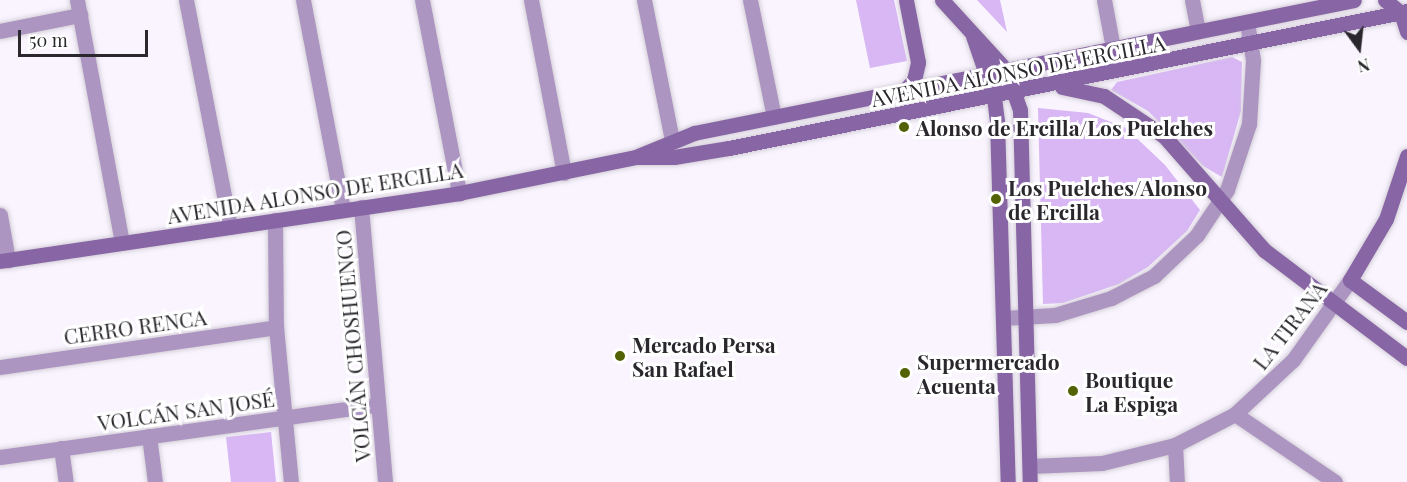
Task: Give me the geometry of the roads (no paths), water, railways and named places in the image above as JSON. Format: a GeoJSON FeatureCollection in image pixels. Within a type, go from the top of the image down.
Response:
{"type":"FeatureCollection","features":[{"type":"Feature","properties":{"kind":"main road"},"geometry":{"type":"LineString","coordinates":[[905,90],[914,80],[918,62],[906,0]]}},
{"type":"Feature","properties":{"kind":"main road"},"geometry":{"type":"LineString","coordinates":[[942,0],[968,25],[1006,70],[1016,92],[1021,117],[1030,482]]}},
{"type":"Feature","properties":{"kind":"main road","name":"AVENIDA ALONSO DE ERCILLA"},"geometry":{"type":"LineString","coordinates":[[636,158],[672,140],[774,117],[1247,21],[1292,6],[1354,0]]}},
{"type":"Feature","properties":{"kind":"main road"},"geometry":{"type":"LineString","coordinates":[[1385,0],[1404,12],[1407,32]]}},
{"type":"Feature","properties":{"kind":"main road","name":"AVENIDA ALONSO DE ERCILLA"},"geometry":{"type":"LineString","coordinates":[[4,261],[459,193],[636,158],[674,157],[729,148],[1050,86],[1404,12]]}},
{"type":"Feature","properties":{"kind":"main road"},"geometry":{"type":"LineString","coordinates":[[968,25],[994,97],[1008,482]]}},
{"type":"Feature","properties":{"kind":"main road"},"geometry":{"type":"LineString","coordinates":[[1050,86],[1104,96],[1134,113],[1164,136],[1264,250],[1407,358]]}},
{"type":"Feature","properties":{"kind":"main road","name":"LA TIRANA"},"geometry":{"type":"LineString","coordinates":[[1350,280],[1386,219],[1407,156]]}},
{"type":"Feature","properties":{"kind":"main road"},"geometry":{"type":"LineString","coordinates":[[1350,280],[1407,322]]}},
{"type":"Feature","properties":{"kind":"street"},"geometry":{"type":"LineString","coordinates":[[186,0],[230,227]]}},
{"type":"Feature","properties":{"kind":"street"},"geometry":{"type":"LineString","coordinates":[[303,0],[343,210]]}},
{"type":"Feature","properties":{"kind":"street"},"geometry":{"type":"LineString","coordinates":[[422,0],[459,193]]}},
{"type":"Feature","properties":{"kind":"street"},"geometry":{"type":"LineString","coordinates":[[531,0],[564,172]]}},
{"type":"Feature","properties":{"kind":"street"},"geometry":{"type":"LineString","coordinates":[[644,0],[672,140]]}},
{"type":"Feature","properties":{"kind":"street"},"geometry":{"type":"LineString","coordinates":[[750,0],[774,117]]}},
{"type":"Feature","properties":{"kind":"street"},"geometry":{"type":"LineString","coordinates":[[1104,0],[1113,48]]}},
{"type":"Feature","properties":{"kind":"street"},"geometry":{"type":"LineString","coordinates":[[1192,0],[1198,31]]}},
{"type":"Feature","properties":{"kind":"street"},"geometry":{"type":"LineString","coordinates":[[0,31],[79,8],[122,243]]}},
{"type":"Feature","properties":{"kind":"street"},"geometry":{"type":"LineString","coordinates":[[1003,318],[1026,317],[1088,306],[1133,288],[1188,246],[1220,201],[1236,168],[1249,124],[1254,81],[1252,44],[1247,21]]}},
{"type":"Feature","properties":{"kind":"street","name":"VOLCÁN CHOSHUENCO"},"geometry":{"type":"LineString","coordinates":[[361,207],[385,482]]}},
{"type":"Feature","properties":{"kind":"street"},"geometry":{"type":"LineString","coordinates":[[0,215],[4,261]]}},
{"type":"Feature","properties":{"kind":"street"},"geometry":{"type":"LineString","coordinates":[[275,220],[276,327],[291,482]]}},
{"type":"Feature","properties":{"kind":"street","name":"LA TIRANA"},"geometry":{"type":"LineString","coordinates":[[1030,466],[1102,463],[1174,445],[1234,414],[1293,360],[1350,280]]}},
{"type":"Feature","properties":{"kind":"street","name":"CERRO RENCA"},"geometry":{"type":"LineString","coordinates":[[0,367],[276,327]]}},
{"type":"Feature","properties":{"kind":"street","name":"VOLCÁN SAN JOSÉ"},"geometry":{"type":"LineString","coordinates":[[0,457],[377,405]]}},
{"type":"Feature","properties":{"kind":"street"},"geometry":{"type":"LineString","coordinates":[[1234,414],[1335,482]]}},
{"type":"Feature","properties":{"kind":"street"},"geometry":{"type":"LineString","coordinates":[[149,436],[155,482]]}},
{"type":"Feature","properties":{"kind":"street"},"geometry":{"type":"LineString","coordinates":[[1174,445],[1177,482]]}},
{"type":"Feature","properties":{"kind":"street"},"geometry":{"type":"LineString","coordinates":[[61,448],[66,482]]}},
{"type":"Feature","properties":{"kind":"place","name":"Alonso de Ercilla/Los Puelches"},"geometry":{"type":"Point","coordinates":[904,127]}},
{"type":"Feature","properties":{"kind":"place","name":"Los Puelches/Alonso de Ercilla"},"geometry":{"type":"Point","coordinates":[996,199]}},
{"type":"Feature","properties":{"kind":"place","name":"Mercado Persa San Rafael"},"geometry":{"type":"Point","coordinates":[620,356]}},
{"type":"Feature","properties":{"kind":"place","name":"Supermercado Acuenta"},"geometry":{"type":"Point","coordinates":[905,373]}},
{"type":"Feature","properties":{"kind":"place","name":"Boutique La Espiga"},"geometry":{"type":"Point","coordinates":[1073,391]}}]}
